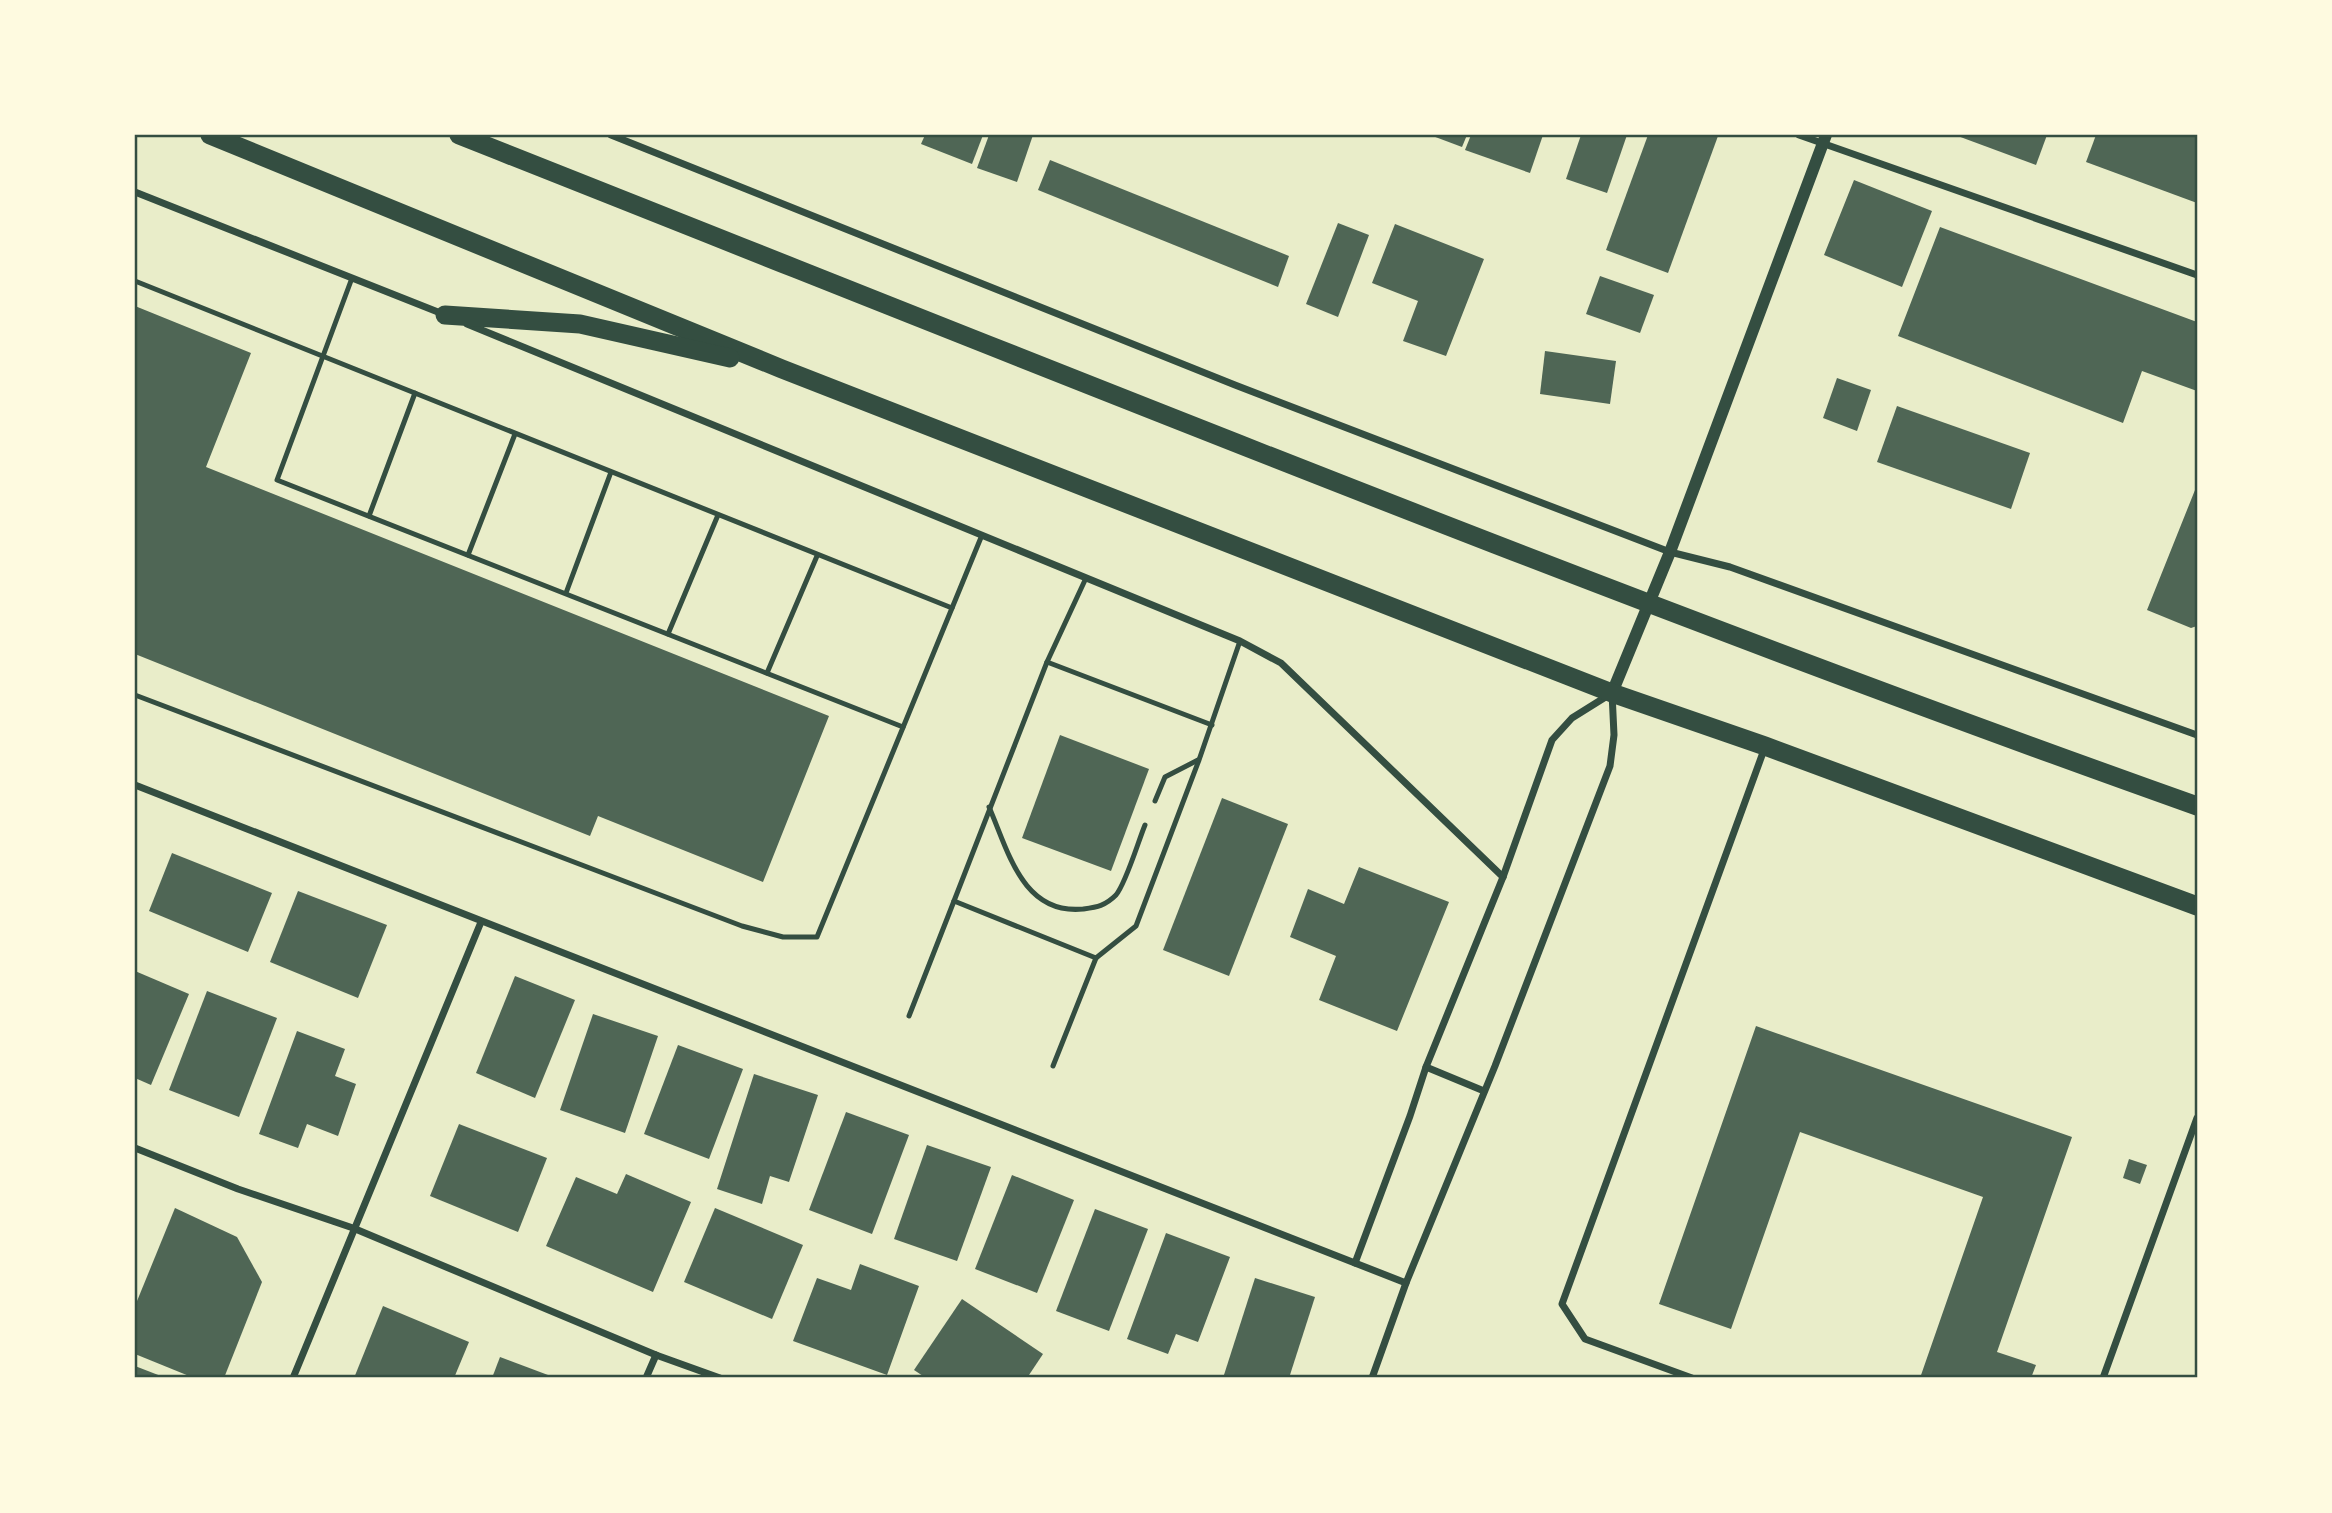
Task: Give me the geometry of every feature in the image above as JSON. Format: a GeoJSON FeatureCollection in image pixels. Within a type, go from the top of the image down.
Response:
{"type":"FeatureCollection","features":[{"type":"Feature","properties":{"kind":"highway"},"geometry":{"type":"LineString","coordinates":[[210,135],[782,369],[1612,693],[1765,746],[2197,906]]}},
{"type":"Feature","properties":{"kind":"highway"},"geometry":{"type":"LineString","coordinates":[[459,135],[1648,603],[2197,806]]}},
{"type":"Feature","properties":{"kind":"highway"},"geometry":{"type":"LineString","coordinates":[[445,315],[580,324],[782,369]]}},
{"type":"Feature","properties":{"kind":"street"},"geometry":{"type":"LineString","coordinates":[[611,135],[1234,385],[1670,552],[1730,567],[2197,735]]}},
{"type":"Feature","properties":{"kind":"street"},"geometry":{"type":"LineString","coordinates":[[1800,135],[1824,139],[2197,275]]}},
{"type":"Feature","properties":{"kind":"street"},"geometry":{"type":"LineString","coordinates":[[1372,1378],[1406,1283],[1610,766],[1614,734],[1612,693],[1670,552],[1824,139]]}},
{"type":"Feature","properties":{"kind":"street"},"geometry":{"type":"LineString","coordinates":[[135,192],[445,315],[1240,641],[1280,663],[1503,877]]}},
{"type":"Feature","properties":{"kind":"street"},"geometry":{"type":"LineString","coordinates":[[1355,1263],[1426,1067],[1503,877],[1552,740],[1572,718],[1612,693]]}},
{"type":"Feature","properties":{"kind":"street"},"geometry":{"type":"LineString","coordinates":[[1692,1378],[1585,1339],[1562,1304],[1765,746]]}},
{"type":"Feature","properties":{"kind":"street"},"geometry":{"type":"LineString","coordinates":[[135,785],[1406,1283]]}},
{"type":"Feature","properties":{"kind":"street"},"geometry":{"type":"LineString","coordinates":[[293,1378],[481,922]]}},
{"type":"Feature","properties":{"kind":"street"},"geometry":{"type":"LineString","coordinates":[[1426,1067],[1484,1091]]}},
{"type":"Feature","properties":{"kind":"street"},"geometry":{"type":"LineString","coordinates":[[2103,1378],[2197,1118]]}},
{"type":"Feature","properties":{"kind":"street"},"geometry":{"type":"LineString","coordinates":[[135,1148],[239,1189],[353,1227],[656,1355],[720,1378]]}},
{"type":"Feature","properties":{"kind":"street"},"geometry":{"type":"LineString","coordinates":[[646,1378],[656,1355]]}},
{"type":"Feature","properties":{"kind":"lane"},"geometry":{"type":"LineString","coordinates":[[352,278],[277,480],[903,727]]}},
{"type":"Feature","properties":{"kind":"lane"},"geometry":{"type":"LineString","coordinates":[[135,281],[952,608]]}},
{"type":"Feature","properties":{"kind":"lane"},"geometry":{"type":"LineString","coordinates":[[369,516],[415,393]]}},
{"type":"Feature","properties":{"kind":"lane"},"geometry":{"type":"LineString","coordinates":[[468,555],[515,434]]}},
{"type":"Feature","properties":{"kind":"lane"},"geometry":{"type":"LineString","coordinates":[[566,593],[611,472]]}},
{"type":"Feature","properties":{"kind":"lane"},"geometry":{"type":"LineString","coordinates":[[668,634],[718,514]]}},
{"type":"Feature","properties":{"kind":"lane"},"geometry":{"type":"LineString","coordinates":[[135,695],[742,926],[783,937],[817,937],[982,535]]}},
{"type":"Feature","properties":{"kind":"lane"},"geometry":{"type":"LineString","coordinates":[[767,673],[817,556]]}},
{"type":"Feature","properties":{"kind":"lane"},"geometry":{"type":"LineString","coordinates":[[908,1016],[1047,662],[1086,578]]}},
{"type":"Feature","properties":{"kind":"lane"},"geometry":{"type":"LineString","coordinates":[[1053,1066],[1096,958],[1136,926],[1212,725],[1240,641]]}},
{"type":"Feature","properties":{"kind":"lane"},"geometry":{"type":"LineString","coordinates":[[1047,662],[1212,725]]}},
{"type":"Feature","properties":{"kind":"lane"},"geometry":{"type":"LineString","coordinates":[[1154,801],[1165,777],[1199,760]]}},
{"type":"Feature","properties":{"kind":"lane"},"geometry":{"type":"LineString","coordinates":[[989,807],[1013,867],[1029,891],[1048,903],[1074,909],[1102,907],[1118,893],[1145,825]]}},
{"type":"Feature","properties":{"kind":"lane"},"geometry":{"type":"LineString","coordinates":[[954,901],[1096,958]]}},
{"type":"Feature","properties":{"kind":"building"},"geometry":{"type":"Polygon","coordinates":[[[925,135],[983,135],[972,164],[921,144],[925,135]]]}},
{"type":"Feature","properties":{"kind":"building"},"geometry":{"type":"Polygon","coordinates":[[[989,135],[1033,135],[1017,182],[977,168],[989,135]]]}},
{"type":"Feature","properties":{"kind":"building"},"geometry":{"type":"Polygon","coordinates":[[[1430,135],[1467,135],[1462,147],[1430,135]]]}},
{"type":"Feature","properties":{"kind":"building"},"geometry":{"type":"Polygon","coordinates":[[[1471,135],[1543,135],[1530,173],[1465,150],[1471,135]]]}},
{"type":"Feature","properties":{"kind":"building"},"geometry":{"type":"Polygon","coordinates":[[[1581,135],[1627,135],[1607,193],[1566,179],[1581,135]]]}},
{"type":"Feature","properties":{"kind":"building"},"geometry":{"type":"Polygon","coordinates":[[[1648,135],[1718,136],[1668,273],[1606,250],[1648,135]]]}},
{"type":"Feature","properties":{"kind":"building"},"geometry":{"type":"Polygon","coordinates":[[[1955,135],[2047,135],[2036,165],[1955,135]]]}},
{"type":"Feature","properties":{"kind":"building"},"geometry":{"type":"Polygon","coordinates":[[[2096,135],[2197,135],[2197,203],[2086,162],[2096,135]]]}},
{"type":"Feature","properties":{"kind":"building"},"geometry":{"type":"Polygon","coordinates":[[[1050,160],[1289,256],[1278,287],[1038,190],[1050,160]]]}},
{"type":"Feature","properties":{"kind":"building"},"geometry":{"type":"Polygon","coordinates":[[[1854,180],[1932,211],[1902,287],[1824,255],[1854,180]]]}},
{"type":"Feature","properties":{"kind":"building"},"geometry":{"type":"Polygon","coordinates":[[[1338,223],[1369,235],[1338,317],[1306,304],[1338,223]]]}},
{"type":"Feature","properties":{"kind":"building"},"geometry":{"type":"Polygon","coordinates":[[[1395,224],[1484,259],[1446,356],[1403,341],[1418,301],[1372,283],[1395,224]]]}},
{"type":"Feature","properties":{"kind":"building"},"geometry":{"type":"Polygon","coordinates":[[[1940,227],[2197,322],[2197,391],[2142,371],[2123,423],[1898,336],[1940,227]]]}},
{"type":"Feature","properties":{"kind":"building"},"geometry":{"type":"Polygon","coordinates":[[[1600,276],[1654,295],[1640,333],[1586,314],[1600,276]]]}},
{"type":"Feature","properties":{"kind":"building"},"geometry":{"type":"Polygon","coordinates":[[[135,306],[251,353],[206,467],[829,716],[763,882],[598,816],[590,836],[135,654],[135,306]]]}},
{"type":"Feature","properties":{"kind":"building"},"geometry":{"type":"Polygon","coordinates":[[[1545,351],[1616,361],[1610,404],[1540,394],[1545,351]]]}},
{"type":"Feature","properties":{"kind":"building"},"geometry":{"type":"Polygon","coordinates":[[[1837,378],[1871,390],[1857,431],[1823,418],[1837,378]]]}},
{"type":"Feature","properties":{"kind":"building"},"geometry":{"type":"Polygon","coordinates":[[[1897,406],[2030,453],[2011,509],[1877,462],[1897,406]]]}},
{"type":"Feature","properties":{"kind":"building"},"geometry":{"type":"Polygon","coordinates":[[[2197,485],[2197,626],[2191,628],[2147,610],[2197,485]]]}},
{"type":"Feature","properties":{"kind":"building"},"geometry":{"type":"Polygon","coordinates":[[[1060,735],[1149,769],[1111,871],[1022,838],[1060,735]]]}},
{"type":"Feature","properties":{"kind":"building"},"geometry":{"type":"Polygon","coordinates":[[[1222,798],[1288,824],[1229,976],[1163,950],[1222,798]]]}},
{"type":"Feature","properties":{"kind":"building"},"geometry":{"type":"Polygon","coordinates":[[[172,853],[272,893],[248,952],[149,911],[172,853]]]}},
{"type":"Feature","properties":{"kind":"building"},"geometry":{"type":"Polygon","coordinates":[[[1359,867],[1449,902],[1397,1031],[1319,1000],[1336,956],[1290,937],[1308,889],[1344,904],[1359,867]]]}},
{"type":"Feature","properties":{"kind":"building"},"geometry":{"type":"Polygon","coordinates":[[[298,891],[387,925],[358,998],[270,962],[298,891]]]}},
{"type":"Feature","properties":{"kind":"building"},"geometry":{"type":"Polygon","coordinates":[[[135,971],[189,994],[151,1085],[135,1078],[135,971]]]}},
{"type":"Feature","properties":{"kind":"building"},"geometry":{"type":"Polygon","coordinates":[[[515,976],[575,1000],[535,1098],[476,1073],[515,976]]]}},
{"type":"Feature","properties":{"kind":"building"},"geometry":{"type":"Polygon","coordinates":[[[207,991],[277,1018],[239,1117],[169,1090],[207,991]]]}},
{"type":"Feature","properties":{"kind":"building"},"geometry":{"type":"Polygon","coordinates":[[[593,1014],[658,1036],[625,1133],[560,1110],[593,1014]]]}},
{"type":"Feature","properties":{"kind":"building"},"geometry":{"type":"Polygon","coordinates":[[[1756,1026],[2072,1137],[1997,1352],[2036,1365],[2031,1378],[1920,1378],[1983,1197],[1800,1132],[1731,1329],[1659,1304],[1756,1026]]]}},
{"type":"Feature","properties":{"kind":"building"},"geometry":{"type":"Polygon","coordinates":[[[297,1031],[345,1049],[335,1076],[356,1084],[338,1136],[307,1124],[298,1148],[259,1134],[297,1031]]]}},
{"type":"Feature","properties":{"kind":"building"},"geometry":{"type":"Polygon","coordinates":[[[678,1045],[743,1069],[709,1159],[644,1134],[678,1045]]]}},
{"type":"Feature","properties":{"kind":"building"},"geometry":{"type":"Polygon","coordinates":[[[754,1074],[818,1095],[789,1182],[770,1176],[762,1204],[717,1189],[754,1074]]]}},
{"type":"Feature","properties":{"kind":"building"},"geometry":{"type":"Polygon","coordinates":[[[846,1112],[909,1135],[872,1234],[809,1210],[846,1112]]]}},
{"type":"Feature","properties":{"kind":"building"},"geometry":{"type":"Polygon","coordinates":[[[459,1124],[547,1158],[518,1232],[430,1196],[459,1124]]]}},
{"type":"Feature","properties":{"kind":"building"},"geometry":{"type":"Polygon","coordinates":[[[927,1145],[991,1167],[957,1261],[894,1239],[927,1145]]]}},
{"type":"Feature","properties":{"kind":"building"},"geometry":{"type":"Polygon","coordinates":[[[2129,1159],[2147,1165],[2140,1184],[2123,1178],[2129,1159]]]}},
{"type":"Feature","properties":{"kind":"building"},"geometry":{"type":"Polygon","coordinates":[[[626,1174],[691,1202],[653,1292],[546,1246],[576,1177],[617,1194],[626,1174]]]}},
{"type":"Feature","properties":{"kind":"building"},"geometry":{"type":"Polygon","coordinates":[[[1012,1175],[1074,1200],[1037,1293],[975,1269],[1012,1175]]]}},
{"type":"Feature","properties":{"kind":"building"},"geometry":{"type":"Polygon","coordinates":[[[175,1208],[237,1237],[262,1282],[224,1378],[194,1378],[135,1354],[135,1306],[175,1208]]]}},
{"type":"Feature","properties":{"kind":"building"},"geometry":{"type":"Polygon","coordinates":[[[715,1208],[803,1245],[772,1319],[684,1282],[715,1208]]]}},
{"type":"Feature","properties":{"kind":"building"},"geometry":{"type":"Polygon","coordinates":[[[1095,1209],[1148,1229],[1109,1331],[1056,1311],[1095,1209]]]}},
{"type":"Feature","properties":{"kind":"building"},"geometry":{"type":"Polygon","coordinates":[[[1166,1233],[1230,1257],[1198,1342],[1176,1334],[1168,1354],[1127,1339],[1166,1233]]]}},
{"type":"Feature","properties":{"kind":"building"},"geometry":{"type":"Polygon","coordinates":[[[860,1264],[919,1286],[887,1375],[793,1341],[817,1278],[851,1290],[860,1264]]]}},
{"type":"Feature","properties":{"kind":"building"},"geometry":{"type":"Polygon","coordinates":[[[1255,1278],[1315,1297],[1289,1378],[1223,1378],[1255,1278]]]}},
{"type":"Feature","properties":{"kind":"building"},"geometry":{"type":"Polygon","coordinates":[[[962,1299],[1043,1354],[1027,1378],[926,1378],[914,1370],[962,1299]]]}},
{"type":"Feature","properties":{"kind":"building"},"geometry":{"type":"Polygon","coordinates":[[[383,1306],[469,1342],[454,1378],[354,1378],[383,1306]]]}},
{"type":"Feature","properties":{"kind":"building"},"geometry":{"type":"Polygon","coordinates":[[[500,1357],[556,1378],[492,1378],[500,1357]]]}},
{"type":"Feature","properties":{"kind":"building"},"geometry":{"type":"Polygon","coordinates":[[[135,1366],[166,1378],[135,1378],[135,1366]]]}}]}
